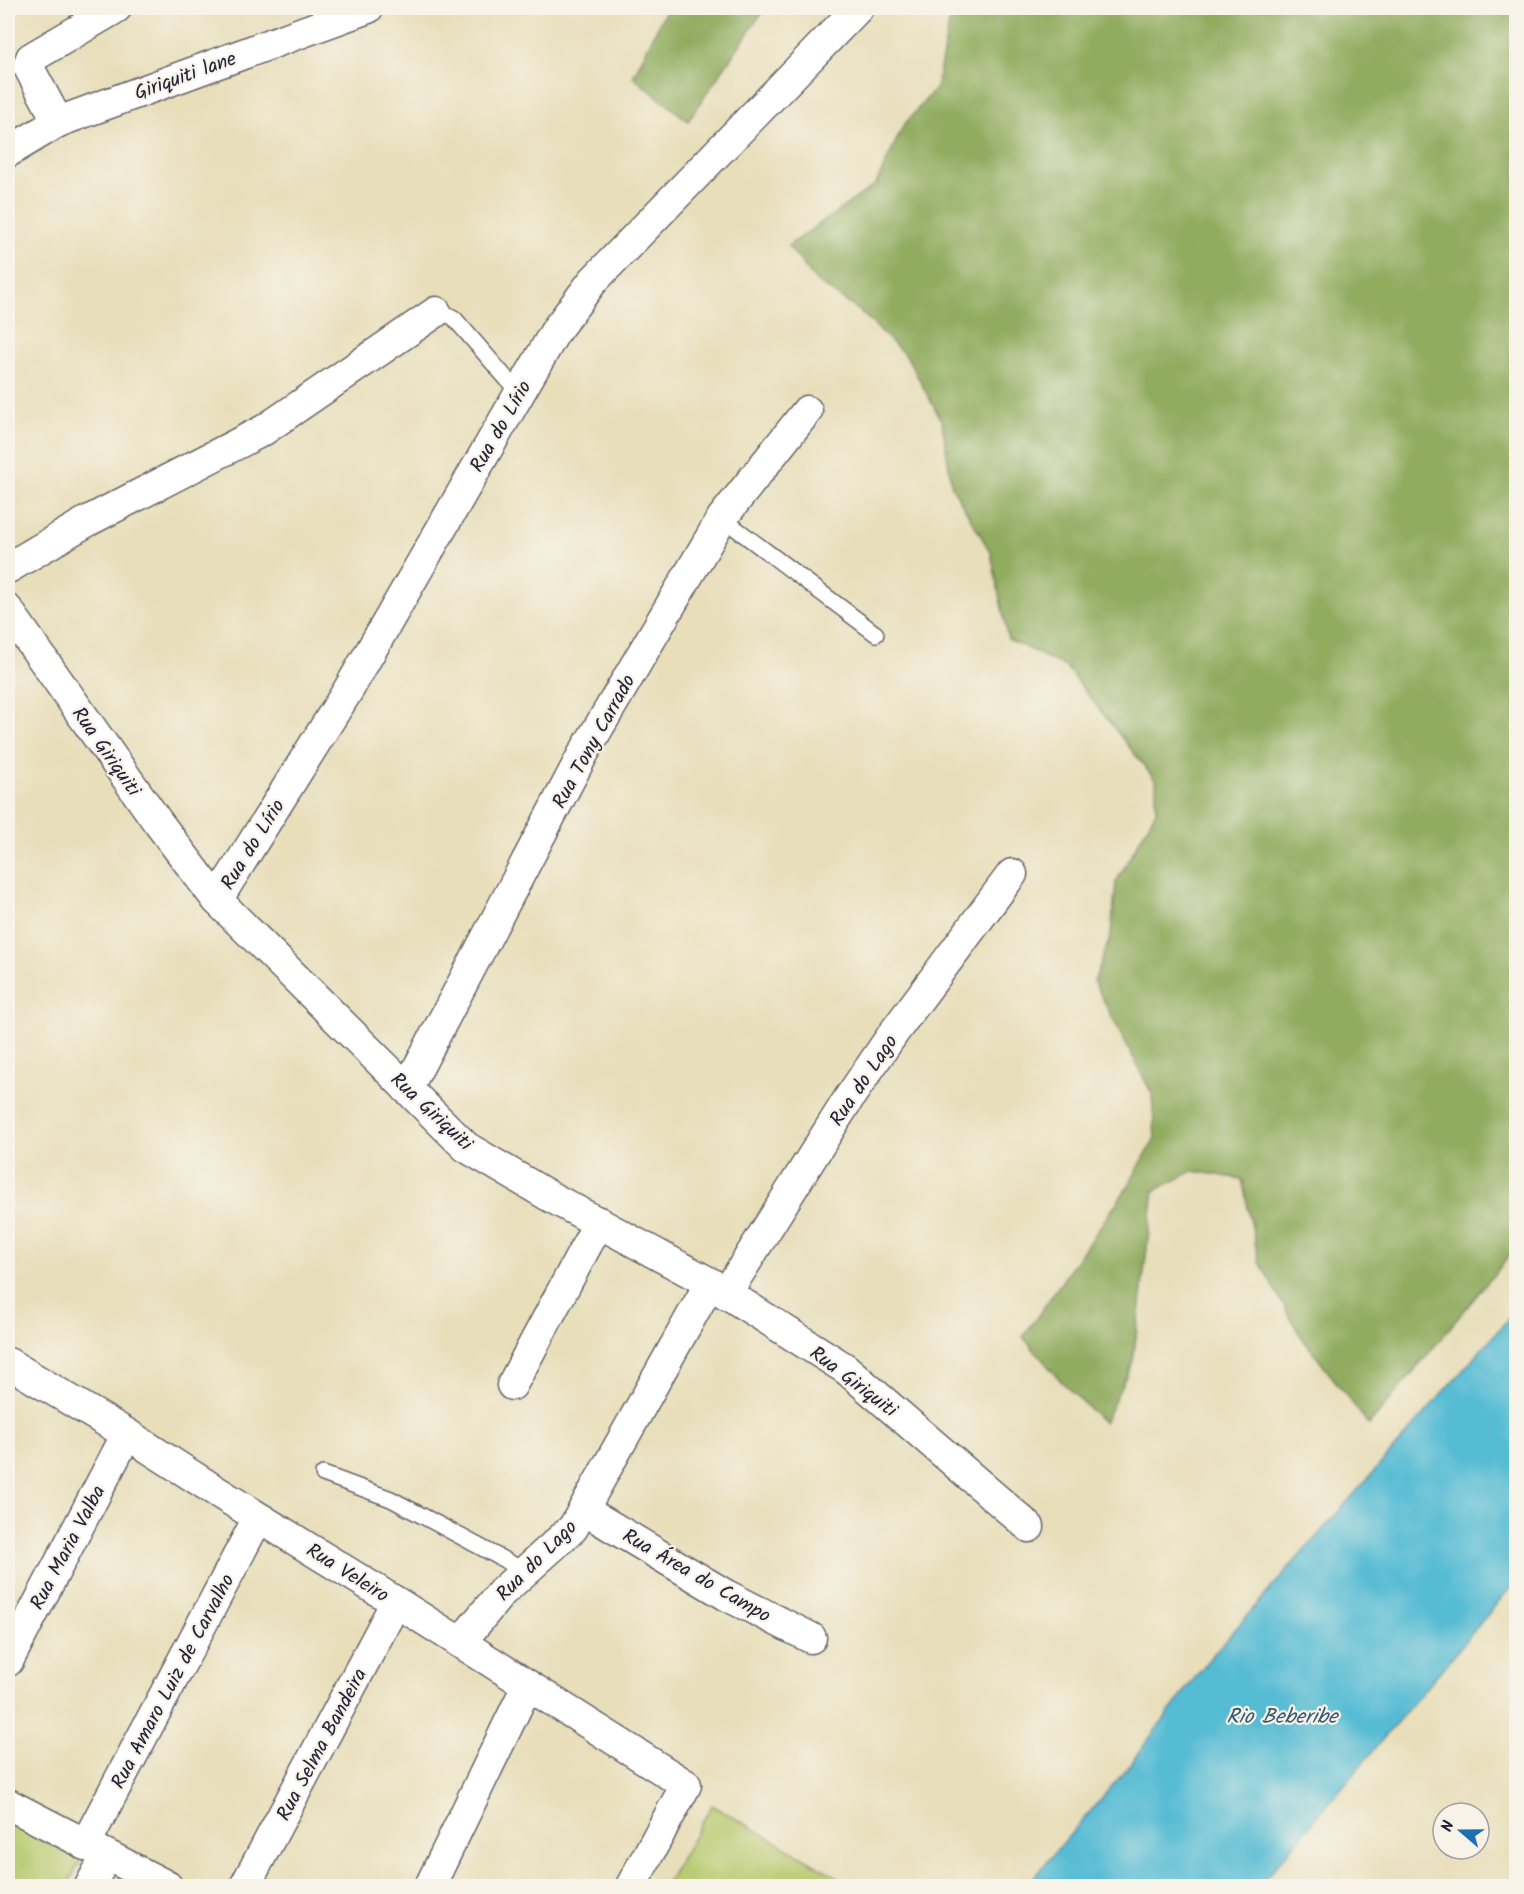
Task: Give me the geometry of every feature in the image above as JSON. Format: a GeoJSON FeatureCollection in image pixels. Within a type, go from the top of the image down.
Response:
{"type":"FeatureCollection","features":[{"type":"Feature","properties":{"kind":"street"},"geometry":{"type":"LineString","coordinates":[[58,122],[28,66],[31,58],[83,15],[116,8]]}},
{"type":"Feature","properties":{"kind":"street","name":"Giriquiti lane"},"geometry":{"type":"LineString","coordinates":[[8,152],[58,122],[368,8]]}},
{"type":"Feature","properties":{"kind":"street","name":"Rua do Lírio"},"geometry":{"type":"LineString","coordinates":[[217,900],[347,692],[556,330],[593,281],[858,8]]}},
{"type":"Feature","properties":{"kind":"street"},"geometry":{"type":"LineString","coordinates":[[8,568],[86,522],[264,430],[436,312]]}},
{"type":"Feature","properties":{"kind":"street","name":"Rua Tony Carrado"},"geometry":{"type":"LineString","coordinates":[[407,1089],[583,754],[722,518],[807,411]]}},
{"type":"Feature","properties":{"kind":"street","name":"Rua Giriquiti"},"geometry":{"type":"LineString","coordinates":[[8,610],[157,821],[217,900],[466,1147],[549,1196],[718,1288],[846,1369],[1029,1527]]}},
{"type":"Feature","properties":{"kind":"street","name":"Rua do Lago"},"geometry":{"type":"LineString","coordinates":[[460,1643],[502,1592],[573,1528],[718,1288],[895,1031],[1012,874]]}},
{"type":"Feature","properties":{"kind":"street"},"geometry":{"type":"LineString","coordinates":[[512,1384],[599,1222]]}},
{"type":"Feature","properties":{"kind":"street","name":"Rua Veleiro"},"geometry":{"type":"LineString","coordinates":[[8,1363],[127,1434],[686,1785],[631,1887]]}},
{"type":"Feature","properties":{"kind":"street","name":"Rua Maria Valba"},"geometry":{"type":"LineString","coordinates":[[8,1661],[127,1434]]}},
{"type":"Feature","properties":{"kind":"street","name":"Rua Área do Campo"},"geometry":{"type":"LineString","coordinates":[[584,1510],[726,1595],[811,1638]]}},
{"type":"Feature","properties":{"kind":"street","name":"Rua Amaro Luiz de Carvalho"},"geometry":{"type":"LineString","coordinates":[[90,1887],[95,1850],[258,1518]]}},
{"type":"Feature","properties":{"kind":"street","name":"Rua Selma Bandeira"},"geometry":{"type":"LineString","coordinates":[[245,1887],[396,1602]]}},
{"type":"Feature","properties":{"kind":"street"},"geometry":{"type":"LineString","coordinates":[[430,1887],[528,1686]]}},
{"type":"Feature","properties":{"kind":"street"},"geometry":{"type":"LineString","coordinates":[[8,1804],[167,1887]]}},
{"type":"Feature","properties":{"kind":"lane"},"geometry":{"type":"LineString","coordinates":[[436,312],[445,313],[454,318],[519,393]]}},
{"type":"Feature","properties":{"kind":"lane"},"geometry":{"type":"LineString","coordinates":[[722,518],[876,634]]}},
{"type":"Feature","properties":{"kind":"lane"},"geometry":{"type":"LineString","coordinates":[[323,1473],[391,1499],[525,1571]]}},
{"type":"Feature","properties":{"kind":"green space"},"geometry":{"type":"Polygon","coordinates":[[[667,8],[765,8],[688,121],[633,77],[667,8]]]}},
{"type":"Feature","properties":{"kind":"green space"},"geometry":{"type":"Polygon","coordinates":[[[951,8],[1516,8],[1516,1248],[1369,1425],[1300,1335],[1259,1261],[1242,1179],[1193,1171],[1154,1191],[1133,1361],[1104,1423],[1061,1381],[1023,1337],[1127,1188],[1155,1138],[1152,1094],[1094,982],[1111,935],[1116,882],[1156,811],[1156,781],[1066,667],[1008,639],[991,553],[952,487],[942,422],[907,357],[861,312],[816,281],[788,246],[876,184],[903,126],[936,88],[951,8]]]}},
{"type":"Feature","properties":{"kind":"green space"},"geometry":{"type":"Polygon","coordinates":[[[712,1805],[853,1886],[665,1886],[712,1805]]]}},
{"type":"Feature","properties":{"kind":"green space"},"geometry":{"type":"Polygon","coordinates":[[[8,1821],[81,1860],[67,1886],[8,1886],[8,1821]]]}},
{"type":"Feature","properties":{"kind":"water","name":"Rio Beberibe"},"geometry":{"type":"Polygon","coordinates":[[[1516,1310],[1516,1581],[1259,1886],[1026,1886],[1125,1771],[1209,1659],[1516,1310]]]}}]}
